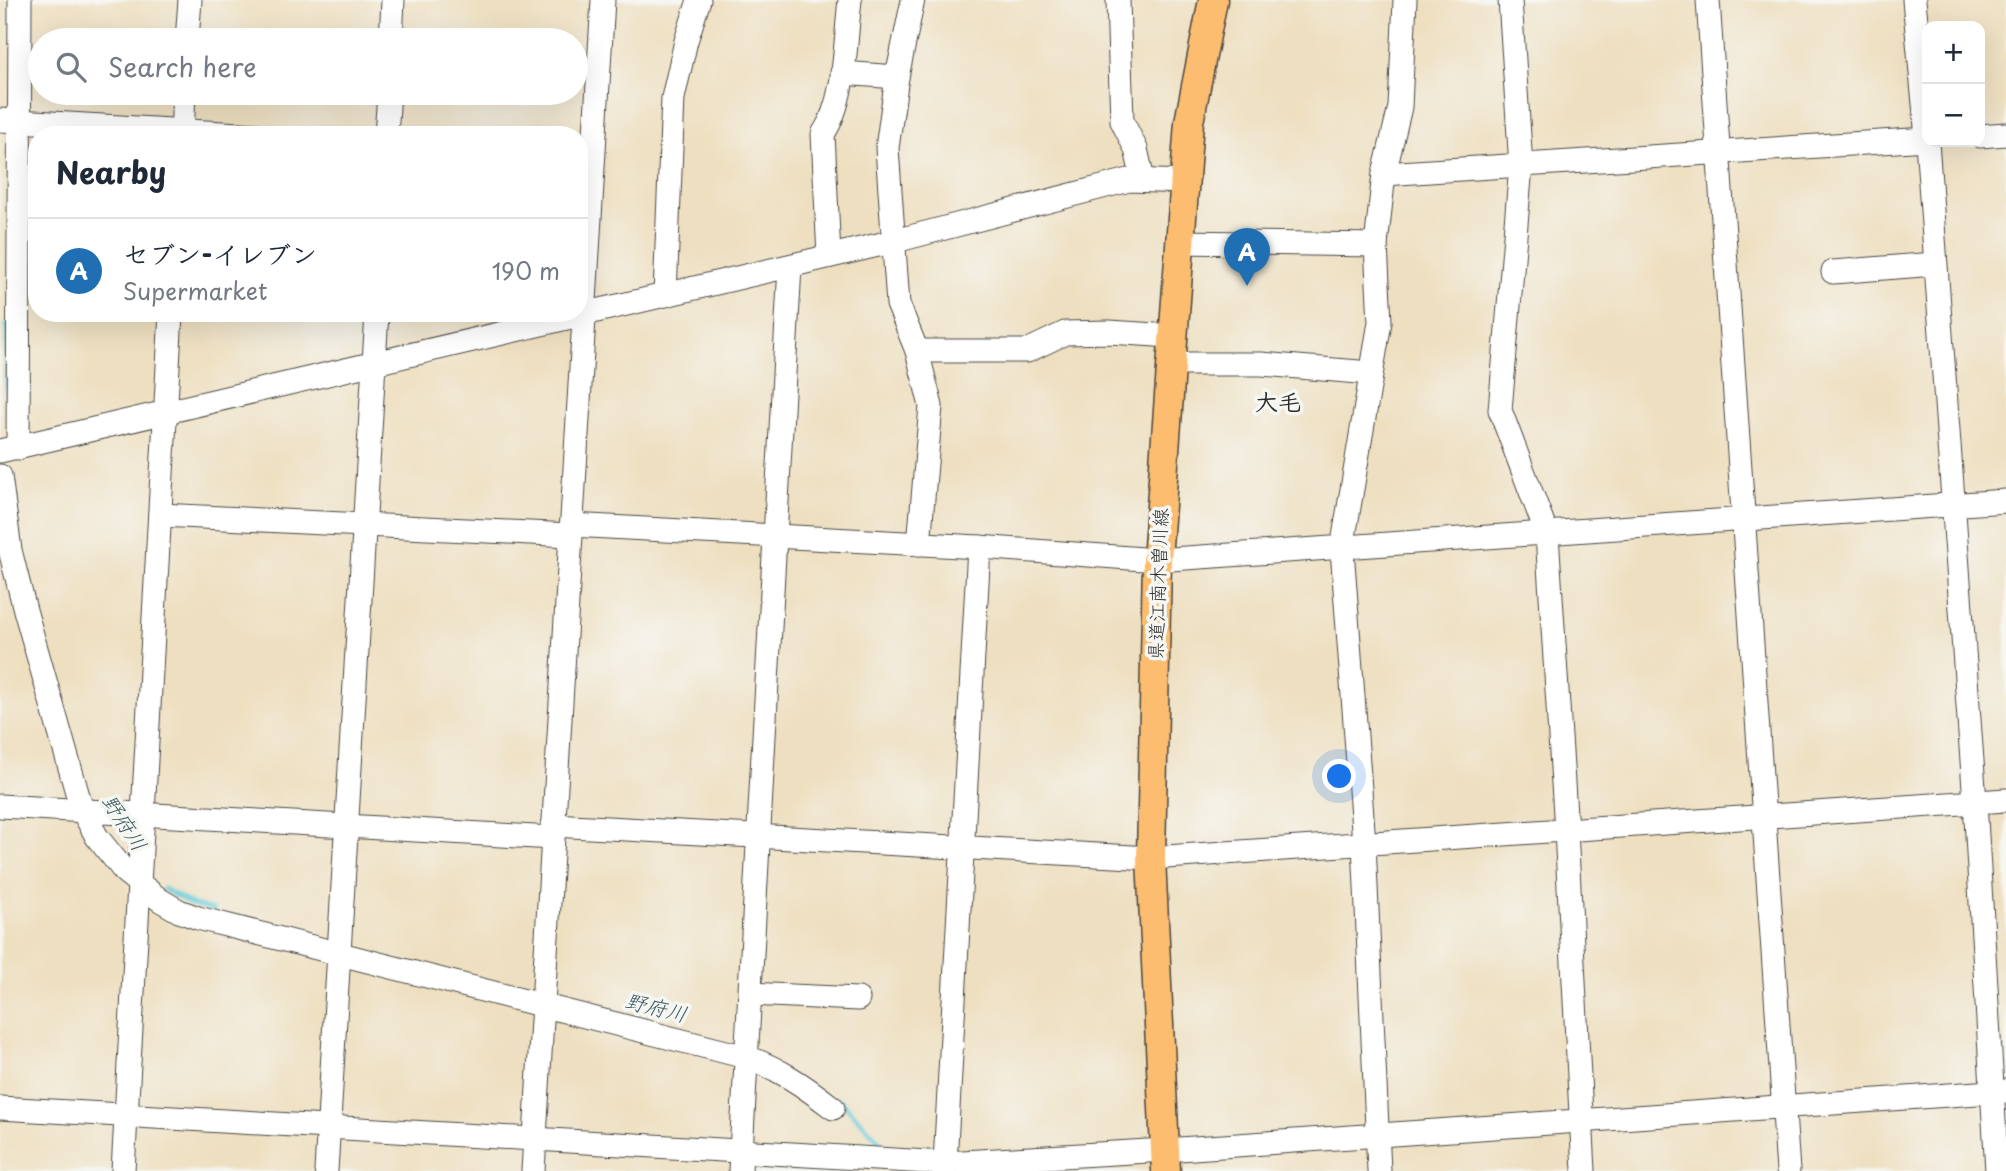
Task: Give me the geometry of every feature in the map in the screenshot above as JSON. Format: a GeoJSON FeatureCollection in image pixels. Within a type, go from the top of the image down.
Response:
{"type":"FeatureCollection","features":[{"type":"Feature","properties":{"kind":"main road","name":"県道江南木曽川線"},"geometry":{"type":"LineString","coordinates":[[1166,1160],[1151,858],[1157,560],[1189,122],[1213,0]]}},
{"type":"Feature","properties":{"kind":"street"},"geometry":{"type":"LineString","coordinates":[[20,0],[10,120],[9,449],[545,322]]}},
{"type":"Feature","properties":{"kind":"street"},"geometry":{"type":"LineString","coordinates":[[188,28],[190,0]]}},
{"type":"Feature","properties":{"kind":"street"},"geometry":{"type":"LineString","coordinates":[[392,28],[393,0]]}},
{"type":"Feature","properties":{"kind":"street"},"geometry":{"type":"LineString","coordinates":[[588,132],[603,0]]}},
{"type":"Feature","properties":{"kind":"street"},"geometry":{"type":"LineString","coordinates":[[665,295],[673,98],[699,0]]}},
{"type":"Feature","properties":{"kind":"street"},"geometry":{"type":"LineString","coordinates":[[829,256],[823,134],[832,120],[842,73],[850,0]]}},
{"type":"Feature","properties":{"kind":"street"},"geometry":{"type":"LineString","coordinates":[[913,0],[897,77],[887,148],[898,304],[918,351],[931,406],[919,544]]}},
{"type":"Feature","properties":{"kind":"street"},"geometry":{"type":"LineString","coordinates":[[1118,0],[1122,121],[1136,149],[1143,180]]}},
{"type":"Feature","properties":{"kind":"street"},"geometry":{"type":"LineString","coordinates":[[1379,1171],[1364,843],[1342,548],[1380,322],[1376,246],[1384,174],[1400,107],[1405,0]]}},
{"type":"Feature","properties":{"kind":"street"},"geometry":{"type":"LineString","coordinates":[[1510,0],[1521,166],[1500,410],[1547,534],[1584,1171]]}},
{"type":"Feature","properties":{"kind":"street"},"geometry":{"type":"LineString","coordinates":[[1708,0],[1788,1171]]}},
{"type":"Feature","properties":{"kind":"street"},"geometry":{"type":"LineString","coordinates":[[1914,0],[1922,86]]}},
{"type":"Feature","properties":{"kind":"street"},"geometry":{"type":"LineString","coordinates":[[842,73],[897,77]]}},
{"type":"Feature","properties":{"kind":"street"},"geometry":{"type":"LineString","coordinates":[[182,126],[183,105]]}},
{"type":"Feature","properties":{"kind":"street"},"geometry":{"type":"LineString","coordinates":[[387,126],[388,105]]}},
{"type":"Feature","properties":{"kind":"street"},"geometry":{"type":"LineString","coordinates":[[10,120],[89,126]]}},
{"type":"Feature","properties":{"kind":"street"},"geometry":{"type":"LineString","coordinates":[[1985,135],[2006,134]]}},
{"type":"Feature","properties":{"kind":"street"},"geometry":{"type":"LineString","coordinates":[[1384,174],[1922,139]]}},
{"type":"Feature","properties":{"kind":"street"},"geometry":{"type":"LineString","coordinates":[[1928,147],[1975,802],[1999,1091],[1997,1171]]}},
{"type":"Feature","properties":{"kind":"street"},"geometry":{"type":"LineString","coordinates":[[588,312],[895,241],[1129,180],[1185,182]]}},
{"type":"Feature","properties":{"kind":"street"},"geometry":{"type":"LineString","coordinates":[[1179,242],[1376,246]]}},
{"type":"Feature","properties":{"kind":"street"},"geometry":{"type":"LineString","coordinates":[[1833,272],[1935,264]]}},
{"type":"Feature","properties":{"kind":"street"},"geometry":{"type":"LineString","coordinates":[[741,1161],[790,266]]}},
{"type":"Feature","properties":{"kind":"street"},"geometry":{"type":"LineString","coordinates":[[123,1171],[170,322]]}},
{"type":"Feature","properties":{"kind":"street"},"geometry":{"type":"LineString","coordinates":[[326,1171],[376,322]]}},
{"type":"Feature","properties":{"kind":"street"},"geometry":{"type":"LineString","coordinates":[[533,1171],[583,322]]}},
{"type":"Feature","properties":{"kind":"street"},"geometry":{"type":"LineString","coordinates":[[918,351],[1027,351],[1065,332],[1109,332],[1171,350],[1261,363],[1371,373]]}},
{"type":"Feature","properties":{"kind":"street"},"geometry":{"type":"LineString","coordinates":[[0,476],[10,550],[22,598],[89,811],[110,855],[179,911],[198,918],[340,949],[747,1050],[833,1108]]}},
{"type":"Feature","properties":{"kind":"street"},"geometry":{"type":"LineString","coordinates":[[160,515],[365,525],[776,537],[979,547],[1157,560],[2006,502]]}},
{"type":"Feature","properties":{"kind":"street"},"geometry":{"type":"LineString","coordinates":[[945,1163],[979,547]]}},
{"type":"Feature","properties":{"kind":"street"},"geometry":{"type":"LineString","coordinates":[[0,806],[348,825],[759,836],[1151,858],[2006,800]]}},
{"type":"Feature","properties":{"kind":"street"},"geometry":{"type":"LineString","coordinates":[[750,994],[858,999]]}},
{"type":"Feature","properties":{"kind":"street"},"geometry":{"type":"LineString","coordinates":[[0,1108],[535,1140],[741,1161],[884,1165],[1166,1160],[1377,1135],[1999,1091]]}},
{"type":"Feature","properties":{"kind":"waterway","name":"野府川"},"geometry":{"type":"LineString","coordinates":[[7,325],[7,396]]}},
{"type":"Feature","properties":{"kind":"waterway","name":"野府川"},"geometry":{"type":"LineString","coordinates":[[164,889],[191,904],[213,910]]}},
{"type":"Feature","properties":{"kind":"waterway","name":"野府川"},"geometry":{"type":"LineString","coordinates":[[839,1099],[880,1143]]}},
{"type":"Feature","properties":{"kind":"place","name":"セブン-イレブン"},"geometry":{"type":"Point","coordinates":[1247,286]}},
{"type":"Feature","properties":{"kind":"district","name":"大毛"},"geometry":{"type":"Point","coordinates":[1278,402]}}]}
